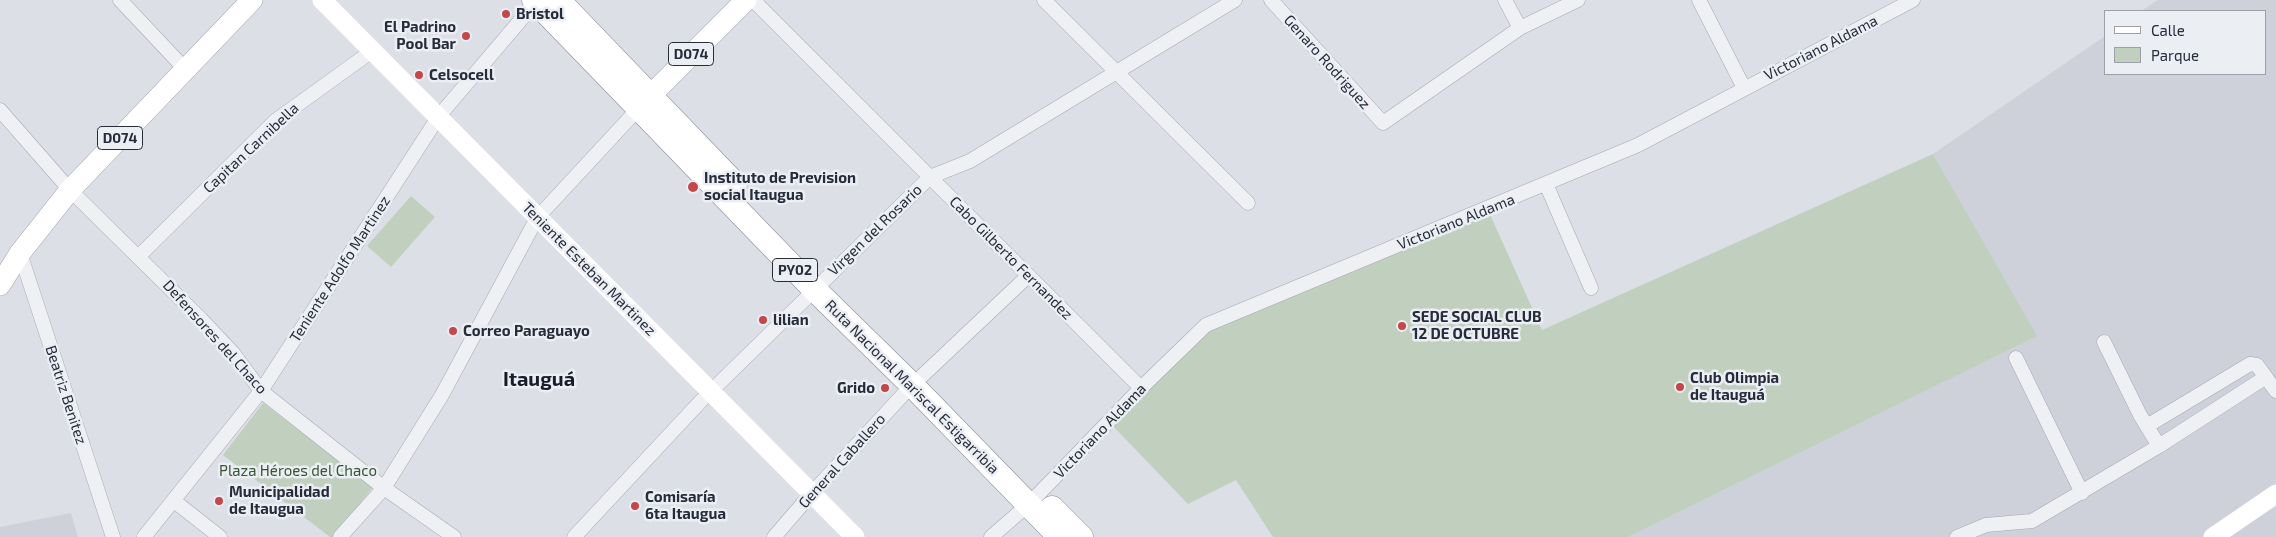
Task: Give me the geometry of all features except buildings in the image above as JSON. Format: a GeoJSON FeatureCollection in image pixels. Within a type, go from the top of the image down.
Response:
{"type":"FeatureCollection","features":[{"type":"Feature","properties":{"kind":"highway","name":"Ruta Nacional Mariscal Estigarribia"},"geometry":{"type":"LineString","coordinates":[[543,1],[1033,499],[1080,537]]}},
{"type":"Feature","properties":{"kind":"highway","name":"Ruta Nacional Mariscal Estigarribia"},"geometry":{"type":"LineString","coordinates":[[1033,499],[1060,537]]}},
{"type":"Feature","properties":{"kind":"main road","name":"D074"},"geometry":{"type":"LineString","coordinates":[[0,285],[20,253],[70,190],[252,0]]}},
{"type":"Feature","properties":{"kind":"main road","name":"D074"},"geometry":{"type":"LineString","coordinates":[[643,102],[746,0]]}},
{"type":"Feature","properties":{"kind":"street"},"geometry":{"type":"LineString","coordinates":[[120,0],[185,69]]}},
{"type":"Feature","properties":{"kind":"street","name":"Teniente Esteban Martinez"},"geometry":{"type":"LineString","coordinates":[[322,0],[855,537]]}},
{"type":"Feature","properties":{"kind":"street","name":"Cabo Gilberto Fernandez"},"geometry":{"type":"LineString","coordinates":[[753,0],[1141,388]]}},
{"type":"Feature","properties":{"kind":"street"},"geometry":{"type":"LineString","coordinates":[[1044,0],[1248,203]]}},
{"type":"Feature","properties":{"kind":"street","name":"Virgen del Rosario"},"geometry":{"type":"LineString","coordinates":[[574,537],[712,391],[930,177],[970,161],[1235,0]]}},
{"type":"Feature","properties":{"kind":"street","name":"Genaro Rodriguez"},"geometry":{"type":"LineString","coordinates":[[1271,0],[1383,123],[1520,28]]}},
{"type":"Feature","properties":{"kind":"street"},"geometry":{"type":"LineString","coordinates":[[1505,0],[1520,28],[1578,0]]}},
{"type":"Feature","properties":{"kind":"street"},"geometry":{"type":"LineString","coordinates":[[1699,0],[1744,88]]}},
{"type":"Feature","properties":{"kind":"street","name":"Victoriano Aldama"},"geometry":{"type":"LineString","coordinates":[[991,537],[1033,499],[1141,388],[1206,325],[1638,145],[1894,5],[1913,0]]}},
{"type":"Feature","properties":{"kind":"street","name":"Teniente Adolfo Martinez"},"geometry":{"type":"LineString","coordinates":[[144,537],[261,391],[439,116],[543,1]]}},
{"type":"Feature","properties":{"kind":"street","name":"Capitan Carnibella"},"geometry":{"type":"LineString","coordinates":[[139,256],[275,121],[372,51]]}},
{"type":"Feature","properties":{"kind":"street"},"geometry":{"type":"LineString","coordinates":[[340,537],[384,488],[442,395],[537,218],[643,102]]}},
{"type":"Feature","properties":{"kind":"street","name":"Defensores del Chaco"},"geometry":{"type":"LineString","coordinates":[[0,110],[70,190],[139,256],[233,353],[261,391],[384,488],[454,537]]}},
{"type":"Feature","properties":{"kind":"street"},"geometry":{"type":"LineString","coordinates":[[1546,184],[1591,288]]}},
{"type":"Feature","properties":{"kind":"street","name":"Beatriz Benitez"},"geometry":{"type":"LineString","coordinates":[[20,253],[113,537]]}},
{"type":"Feature","properties":{"kind":"street","name":"General Caballero"},"geometry":{"type":"LineString","coordinates":[[774,537],[812,493],[917,381],[1028,276]]}},
{"type":"Feature","properties":{"kind":"street"},"geometry":{"type":"LineString","coordinates":[[2104,342],[2159,446]]}},
{"type":"Feature","properties":{"kind":"street"},"geometry":{"type":"LineString","coordinates":[[2016,358],[2082,493]]}},
{"type":"Feature","properties":{"kind":"street"},"geometry":{"type":"LineString","coordinates":[[2147,426],[2250,364],[2257,365],[2276,391]]}},
{"type":"Feature","properties":{"kind":"street"},"geometry":{"type":"LineString","coordinates":[[1957,537],[1986,525],[2032,521],[2159,446],[2266,377]]}},
{"type":"Feature","properties":{"kind":"street"},"geometry":{"type":"LineString","coordinates":[[2213,537],[2276,494]]}},
{"type":"Feature","properties":{"kind":"street"},"geometry":{"type":"LineString","coordinates":[[174,500],[220,537]]}},
{"type":"Feature","properties":{"kind":"shaded area"},"geometry":{"type":"Polygon","coordinates":[[[2158,0],[2276,0],[2276,537],[1628,537],[2036,336],[1933,154],[2104,37],[2104,75],[2266,75],[2266,10],[2143,10],[2158,0]]]}},
{"type":"Feature","properties":{"kind":"shaded area"},"geometry":{"type":"Polygon","coordinates":[[[71,513],[78,537],[0,537],[0,527],[71,513]]]}},
{"type":"Feature","properties":{"kind":"green space","name":"Club Olimpia de Itauguá"},"geometry":{"type":"Polygon","coordinates":[[[1933,154],[2037,336],[1628,537],[1273,537],[1236,480],[1188,504],[1112,425],[1211,325],[1488,210],[1542,330],[1933,154]]]}},
{"type":"Feature","properties":{"kind":"green space"},"geometry":{"type":"Polygon","coordinates":[[[411,196],[435,217],[391,267],[367,246],[411,196]]]}},
{"type":"Feature","properties":{"kind":"green space","name":"Plaza Héroes del Chaco"},"geometry":{"type":"Polygon","coordinates":[[[263,403],[373,487],[334,537],[330,537],[223,455],[263,403]]]}},
{"type":"Feature","properties":{"kind":"place","name":"Bristol"},"geometry":{"type":"Point","coordinates":[506,14]}},
{"type":"Feature","properties":{"kind":"place","name":"El Padrino Pool Bar"},"geometry":{"type":"Point","coordinates":[466,36]}},
{"type":"Feature","properties":{"kind":"place","name":"Celsocell"},"geometry":{"type":"Point","coordinates":[419,75]}},
{"type":"Feature","properties":{"kind":"place","name":"Instituto de Prevision social Itaugua"},"geometry":{"type":"Point","coordinates":[693,187]}},
{"type":"Feature","properties":{"kind":"place","name":"lilian"},"geometry":{"type":"Point","coordinates":[763,320]}},
{"type":"Feature","properties":{"kind":"place","name":"SEDE SOCIAL CLUB 12 DE OCTUBRE"},"geometry":{"type":"Point","coordinates":[1402,326]}},
{"type":"Feature","properties":{"kind":"place","name":"Correo Paraguayo"},"geometry":{"type":"Point","coordinates":[453,331]}},
{"type":"Feature","properties":{"kind":"place","name":"Club Olimpia de Itauguá"},"geometry":{"type":"Point","coordinates":[1680,387]}},
{"type":"Feature","properties":{"kind":"place","name":"Grido"},"geometry":{"type":"Point","coordinates":[885,388]}},
{"type":"Feature","properties":{"kind":"place","name":"Municipalidad de Itaugua"},"geometry":{"type":"Point","coordinates":[219,501]}},
{"type":"Feature","properties":{"kind":"place","name":"Comisaría 6ta Itaugua"},"geometry":{"type":"Point","coordinates":[635,506]}},
{"type":"Feature","properties":{"kind":"district","name":"Itauguá"},"geometry":{"type":"Point","coordinates":[539,379]}}]}
